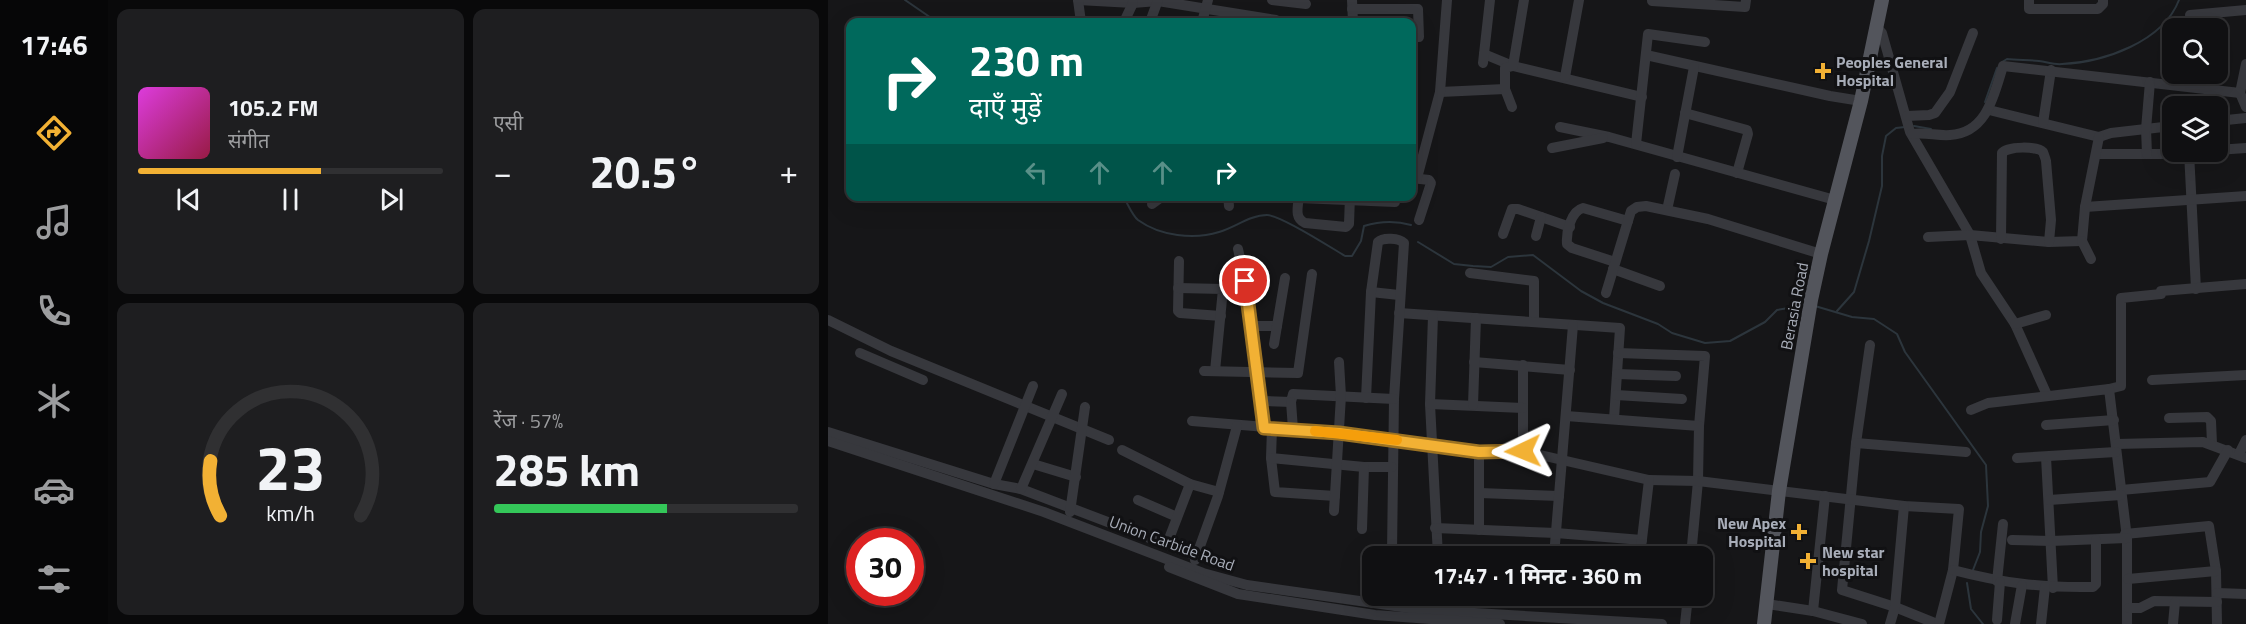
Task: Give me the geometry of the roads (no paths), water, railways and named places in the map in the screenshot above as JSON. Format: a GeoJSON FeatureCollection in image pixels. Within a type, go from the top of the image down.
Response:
{"type":"FeatureCollection","features":[{"type":"Feature","properties":{"kind":"main road","name":"Berasia Road"},"geometry":{"type":"LineString","coordinates":[[1858,101],[1874,0]]}},
{"type":"Feature","properties":{"kind":"main road","name":"Berasia Road"},"geometry":{"type":"LineString","coordinates":[[1758,624],[1776,491],[1807,299],[1882,0]]}},
{"type":"Feature","properties":{"kind":"main road","name":"Berasia Road"},"geometry":{"type":"LineString","coordinates":[[1764,624],[1776,491]]}},
{"type":"Feature","properties":{"kind":"street"},"geometry":{"type":"LineString","coordinates":[[1081,18],[1078,0],[1132,3],[1158,1],[1207,5],[1263,18]]}},
{"type":"Feature","properties":{"kind":"street"},"geometry":{"type":"LineString","coordinates":[[1416,171],[1440,92],[1447,0]]}},
{"type":"Feature","properties":{"kind":"street"},"geometry":{"type":"LineString","coordinates":[[1490,0],[1483,59],[1642,97]]}},
{"type":"Feature","properties":{"kind":"street"},"geometry":{"type":"LineString","coordinates":[[1513,66],[1524,0]]}},
{"type":"Feature","properties":{"kind":"street"},"geometry":{"type":"LineString","coordinates":[[1565,77],[1579,0]]}},
{"type":"Feature","properties":{"kind":"street"},"geometry":{"type":"LineString","coordinates":[[1652,1],[1674,0],[1745,7],[1746,0]]}},
{"type":"Feature","properties":{"kind":"street"},"geometry":{"type":"LineString","coordinates":[[2029,0],[2029,9],[2098,9],[2103,4],[2103,0]]}},
{"type":"Feature","properties":{"kind":"street"},"geometry":{"type":"LineString","coordinates":[[1152,18],[1158,1]]}},
{"type":"Feature","properties":{"kind":"street"},"geometry":{"type":"LineString","coordinates":[[1276,18],[1275,1],[1306,4]]}},
{"type":"Feature","properties":{"kind":"street"},"geometry":{"type":"LineString","coordinates":[[1126,18],[1132,3]]}},
{"type":"Feature","properties":{"kind":"street"},"geometry":{"type":"LineString","coordinates":[[1352,4],[1418,9],[1419,37],[1416,37]]}},
{"type":"Feature","properties":{"kind":"street"},"geometry":{"type":"LineString","coordinates":[[2190,15],[2246,10]]}},
{"type":"Feature","properties":{"kind":"street"},"geometry":{"type":"LineString","coordinates":[[1876,27],[1882,33],[1909,126],[1970,235],[1981,273],[2015,324],[2047,395]]}},
{"type":"Feature","properties":{"kind":"street"},"geometry":{"type":"LineString","coordinates":[[1909,126],[1935,112],[1950,92],[1973,33]]}},
{"type":"Feature","properties":{"kind":"street"},"geometry":{"type":"LineString","coordinates":[[1635,144],[1648,34],[1705,42]]}},
{"type":"Feature","properties":{"kind":"street"},"geometry":{"type":"LineString","coordinates":[[1646,55],[1829,100],[1858,101]]}},
{"type":"Feature","properties":{"kind":"street"},"geometry":{"type":"LineString","coordinates":[[2246,64],[2240,93],[2246,107]]}},
{"type":"Feature","properties":{"kind":"street"},"geometry":{"type":"LineString","coordinates":[[1512,107],[1504,89],[1505,68],[1513,66]]}},
{"type":"Feature","properties":{"kind":"street"},"geometry":{"type":"LineString","coordinates":[[1909,126],[1950,135],[1967,131],[1978,124],[1989,110],[2003,66],[2240,93]]}},
{"type":"Feature","properties":{"kind":"street"},"geometry":{"type":"LineString","coordinates":[[1677,157],[1694,67]]}},
{"type":"Feature","properties":{"kind":"street"},"geometry":{"type":"LineString","coordinates":[[2043,123],[2051,70]]}},
{"type":"Feature","properties":{"kind":"street"},"geometry":{"type":"LineString","coordinates":[[2147,154],[2146,129],[2150,82]]}},
{"type":"Feature","properties":{"kind":"street"},"geometry":{"type":"LineString","coordinates":[[1440,92],[1504,89]]}},
{"type":"Feature","properties":{"kind":"street"},"geometry":{"type":"LineString","coordinates":[[1989,110],[2099,137],[2111,133],[2162,127]]}},
{"type":"Feature","properties":{"kind":"street"},"geometry":{"type":"LineString","coordinates":[[1685,113],[1747,130],[1748,134],[1737,173]]}},
{"type":"Feature","properties":{"kind":"street"},"geometry":{"type":"LineString","coordinates":[[2228,120],[2246,118]]}},
{"type":"Feature","properties":{"kind":"street"},"geometry":{"type":"LineString","coordinates":[[1560,127],[1609,137],[1831,199]]}},
{"type":"Feature","properties":{"kind":"street"},"geometry":{"type":"LineString","coordinates":[[1552,148],[1609,137]]}},
{"type":"Feature","properties":{"kind":"street"},"geometry":{"type":"LineString","coordinates":[[2091,259],[2082,241],[2085,207],[2099,137]]}},
{"type":"Feature","properties":{"kind":"street"},"geometry":{"type":"LineString","coordinates":[[2001,239],[2001,153],[2010,148],[2039,149],[2043,152],[2046,161],[2051,220],[2049,242]]}},
{"type":"Feature","properties":{"kind":"street"},"geometry":{"type":"LineString","coordinates":[[2228,149],[2246,148]]}},
{"type":"Feature","properties":{"kind":"street"},"geometry":{"type":"LineString","coordinates":[[2096,154],[2162,153]]}},
{"type":"Feature","properties":{"kind":"street"},"geometry":{"type":"LineString","coordinates":[[2190,162],[2196,289]]}},
{"type":"Feature","properties":{"kind":"street"},"geometry":{"type":"LineString","coordinates":[[1667,210],[1675,174]]}},
{"type":"Feature","properties":{"kind":"street"},"geometry":{"type":"LineString","coordinates":[[1416,178],[1429,180],[1432,186],[1419,220]]}},
{"type":"Feature","properties":{"kind":"street"},"geometry":{"type":"LineString","coordinates":[[2085,207],[2246,196]]}},
{"type":"Feature","properties":{"kind":"street"},"geometry":{"type":"LineString","coordinates":[[1152,204],[1156,201]]}},
{"type":"Feature","properties":{"kind":"street"},"geometry":{"type":"LineString","coordinates":[[1299,201],[1298,217],[1302,222],[1346,227],[1349,224],[1350,201]]}},
{"type":"Feature","properties":{"kind":"street"},"geometry":{"type":"LineString","coordinates":[[1380,201],[1395,202]]}},
{"type":"Feature","properties":{"kind":"street"},"geometry":{"type":"LineString","coordinates":[[1606,292],[1631,211],[1636,207],[1646,206],[1708,219],[1817,253]]}},
{"type":"Feature","properties":{"kind":"street"},"geometry":{"type":"LineString","coordinates":[[1628,221],[1583,208],[1578,209],[1567,237],[1568,244],[1572,248],[1660,286]]}},
{"type":"Feature","properties":{"kind":"street"},"geometry":{"type":"LineString","coordinates":[[1503,234],[1512,209],[1570,227]]}},
{"type":"Feature","properties":{"kind":"street"},"geometry":{"type":"LineString","coordinates":[[1536,236],[1541,217]]}},
{"type":"Feature","properties":{"kind":"street"},"geometry":{"type":"LineString","coordinates":[[1928,237],[1970,235],[2049,242],[2082,241]]}},
{"type":"Feature","properties":{"kind":"street"},"geometry":{"type":"LineString","coordinates":[[1366,398],[1371,292],[1377,242],[1382,239],[1401,240],[1404,243],[1394,399],[1392,546]]}},
{"type":"Feature","properties":{"kind":"street"},"geometry":{"type":"LineString","coordinates":[[1238,249],[1268,428],[1275,492],[1335,496]]}},
{"type":"Feature","properties":{"kind":"street"},"geometry":{"type":"LineString","coordinates":[[1179,261],[1178,311],[1221,316]]}},
{"type":"Feature","properties":{"kind":"street"},"geometry":{"type":"LineString","coordinates":[[1470,273],[1534,281],[1534,322]]}},
{"type":"Feature","properties":{"kind":"street"},"geometry":{"type":"LineString","coordinates":[[1293,429],[1292,398],[1298,373],[1312,274]]}},
{"type":"Feature","properties":{"kind":"street"},"geometry":{"type":"LineString","coordinates":[[1274,344],[1284,278]]}},
{"type":"Feature","properties":{"kind":"street"},"geometry":{"type":"LineString","coordinates":[[1971,410],[1988,404],[2121,386],[2121,298],[2161,294],[2161,291],[2246,284]]}},
{"type":"Feature","properties":{"kind":"street"},"geometry":{"type":"LineString","coordinates":[[1178,288],[1223,290],[1221,316],[1210,371],[1298,373]]}},
{"type":"Feature","properties":{"kind":"street"},"geometry":{"type":"LineString","coordinates":[[1371,292],[1399,295]]}},
{"type":"Feature","properties":{"kind":"street"},"geometry":{"type":"LineString","coordinates":[[1399,313],[1620,328],[1614,419]]}},
{"type":"Feature","properties":{"kind":"street"},"geometry":{"type":"LineString","coordinates":[[2015,324],[2046,315]]}},
{"type":"Feature","properties":{"kind":"street"},"geometry":{"type":"LineString","coordinates":[[1433,316],[1430,404],[1437,546]]}},
{"type":"Feature","properties":{"kind":"street"},"geometry":{"type":"LineString","coordinates":[[1473,405],[1476,318]]}},
{"type":"Feature","properties":{"kind":"street"},"geometry":{"type":"LineString","coordinates":[[828,320],[891,351],[1109,440]]}},
{"type":"Feature","properties":{"kind":"street"},"geometry":{"type":"LineString","coordinates":[[1555,546],[1573,325]]}},
{"type":"Feature","properties":{"kind":"street"},"geometry":{"type":"LineString","coordinates":[[1252,326],[1277,327]]}},
{"type":"Feature","properties":{"kind":"street"},"geometry":{"type":"LineString","coordinates":[[1192,421],[1339,433],[1479,452],[1523,451],[1649,480],[1698,481],[1776,491],[1825,496],[1851,500],[1904,506],[1959,509],[1953,570],[1937,624],[1895,607],[1842,590],[1851,500],[1856,442],[1869,345]]}},
{"type":"Feature","properties":{"kind":"street"},"geometry":{"type":"LineString","coordinates":[[883,363],[891,351]]}},
{"type":"Feature","properties":{"kind":"street"},"geometry":{"type":"LineString","coordinates":[[860,353],[923,380]]}},
{"type":"Feature","properties":{"kind":"street"},"geometry":{"type":"LineString","coordinates":[[1618,353],[1705,356],[1692,546]]}},
{"type":"Feature","properties":{"kind":"street"},"geometry":{"type":"LineString","coordinates":[[1334,511],[1341,396],[1339,362]]}},
{"type":"Feature","properties":{"kind":"street"},"geometry":{"type":"LineString","coordinates":[[1474,362],[1570,370]]}},
{"type":"Feature","properties":{"kind":"street"},"geometry":{"type":"LineString","coordinates":[[1523,365],[1523,451]]}},
{"type":"Feature","properties":{"kind":"street"},"geometry":{"type":"LineString","coordinates":[[1617,374],[1676,376]]}},
{"type":"Feature","properties":{"kind":"street"},"geometry":{"type":"LineString","coordinates":[[2152,380],[2246,375]]}},
{"type":"Feature","properties":{"kind":"street"},"geometry":{"type":"LineString","coordinates":[[994,484],[1033,386]]}},
{"type":"Feature","properties":{"kind":"street"},"geometry":{"type":"LineString","coordinates":[[2109,389],[2126,536],[2129,608],[2127,624]]}},
{"type":"Feature","properties":{"kind":"street"},"geometry":{"type":"LineString","coordinates":[[1021,489],[1062,394]]}},
{"type":"Feature","properties":{"kind":"street"},"geometry":{"type":"LineString","coordinates":[[1616,395],[1682,399]]}},
{"type":"Feature","properties":{"kind":"street"},"geometry":{"type":"LineString","coordinates":[[1262,401],[1341,396],[1394,399]]}},
{"type":"Feature","properties":{"kind":"street"},"geometry":{"type":"LineString","coordinates":[[1430,404],[1523,408]]}},
{"type":"Feature","properties":{"kind":"street"},"geometry":{"type":"LineString","coordinates":[[1067,521],[1076,477],[1085,407]]}},
{"type":"Feature","properties":{"kind":"street"},"geometry":{"type":"LineString","coordinates":[[1566,416],[1699,426]]}},
{"type":"Feature","properties":{"kind":"street"},"geometry":{"type":"LineString","coordinates":[[2169,418],[2207,417],[2211,421],[2212,444]]}},
{"type":"Feature","properties":{"kind":"street"},"geometry":{"type":"LineString","coordinates":[[2046,425],[2114,420]]}},
{"type":"Feature","properties":{"kind":"street"},"geometry":{"type":"LineString","coordinates":[[1191,568],[1219,492],[1237,426]]}},
{"type":"Feature","properties":{"kind":"street"},"geometry":{"type":"LineString","coordinates":[[828,432],[994,484],[1021,489],[1197,556]]}},
{"type":"Feature","properties":{"kind":"street"},"geometry":{"type":"LineString","coordinates":[[2017,458],[2203,442],[2242,456],[2246,440]]}},
{"type":"Feature","properties":{"kind":"street","name":"Union Carbide Road"},"geometry":{"type":"LineString","coordinates":[[828,441],[1067,521],[1216,578],[1419,617]]}},
{"type":"Feature","properties":{"kind":"street"},"geometry":{"type":"LineString","coordinates":[[1856,442],[1965,452]]}},
{"type":"Feature","properties":{"kind":"street","name":"Union Carbide Road"},"geometry":{"type":"LineString","coordinates":[[828,448],[1030,512],[1238,594],[1362,614],[1662,624]]}},
{"type":"Feature","properties":{"kind":"street"},"geometry":{"type":"LineString","coordinates":[[1122,450],[1190,484],[1219,492]]}},
{"type":"Feature","properties":{"kind":"street"},"geometry":{"type":"LineString","coordinates":[[2049,500],[2210,482],[2228,450]]}},
{"type":"Feature","properties":{"kind":"street"},"geometry":{"type":"LineString","coordinates":[[1479,452],[1479,530]]}},
{"type":"Feature","properties":{"kind":"street"},"geometry":{"type":"LineString","coordinates":[[2041,624],[2049,587],[2051,541],[2046,457]]}},
{"type":"Feature","properties":{"kind":"street"},"geometry":{"type":"LineString","coordinates":[[1270,458],[1364,467],[1392,467]]}},
{"type":"Feature","properties":{"kind":"street"},"geometry":{"type":"LineString","coordinates":[[1033,464],[1076,477]]}},
{"type":"Feature","properties":{"kind":"street"},"geometry":{"type":"LineString","coordinates":[[1362,529],[1364,467]]}},
{"type":"Feature","properties":{"kind":"street"},"geometry":{"type":"LineString","coordinates":[[1642,546],[1649,480]]}},
{"type":"Feature","properties":{"kind":"street"},"geometry":{"type":"LineString","coordinates":[[1167,544],[1190,484]]}},
{"type":"Feature","properties":{"kind":"street"},"geometry":{"type":"LineString","coordinates":[[1480,493],[1559,496]]}},
{"type":"Feature","properties":{"kind":"street"},"geometry":{"type":"LineString","coordinates":[[1814,611],[1825,496]]}},
{"type":"Feature","properties":{"kind":"street"},"geometry":{"type":"LineString","coordinates":[[1138,500],[1177,517]]}},
{"type":"Feature","properties":{"kind":"street"},"geometry":{"type":"LineString","coordinates":[[1890,624],[1895,607],[1904,506]]}},
{"type":"Feature","properties":{"kind":"street"},"geometry":{"type":"LineString","coordinates":[[1997,620],[2003,524]]}},
{"type":"Feature","properties":{"kind":"street"},"geometry":{"type":"LineString","coordinates":[[2012,540],[2096,540],[2209,526],[2216,571],[2217,624]]}},
{"type":"Feature","properties":{"kind":"street"},"geometry":{"type":"LineString","coordinates":[[1436,528],[1556,533],[1642,540]]}},
{"type":"Feature","properties":{"kind":"street"},"geometry":{"type":"LineString","coordinates":[[1953,570],[2022,585],[2093,587],[2096,584],[2096,540]]}},
{"type":"Feature","properties":{"kind":"street"},"geometry":{"type":"LineString","coordinates":[[2128,579],[2216,571]]}},
{"type":"Feature","properties":{"kind":"street"},"geometry":{"type":"LineString","coordinates":[[2015,624],[2022,585]]}},
{"type":"Feature","properties":{"kind":"street"},"geometry":{"type":"LineString","coordinates":[[2129,608],[2140,608],[2154,601],[2175,602],[2246,594]]}},
{"type":"Feature","properties":{"kind":"street"},"geometry":{"type":"LineString","coordinates":[[2173,624],[2175,602]]}},
{"type":"Feature","properties":{"kind":"street"},"geometry":{"type":"LineString","coordinates":[[1767,604],[1814,611],[1862,624]]}},
{"type":"Feature","properties":{"kind":"street"},"geometry":{"type":"LineString","coordinates":[[1685,624],[1687,606]]}},
{"type":"Feature","properties":{"kind":"street","name":"Union Carbide Road"},"geometry":{"type":"LineString","coordinates":[[1440,618],[1500,624]]}},
{"type":"Feature","properties":{"kind":"waterway"},"geometry":{"type":"LineString","coordinates":[[905,0],[931,18]]}},
{"type":"Feature","properties":{"kind":"waterway"},"geometry":{"type":"LineString","coordinates":[[2002,62],[2007,59],[2059,64],[2096,59],[2113,54],[2146,38],[2160,27],[2171,15],[2179,0]]}},
{"type":"Feature","properties":{"kind":"waterway"},"geometry":{"type":"LineString","coordinates":[[1985,102],[1997,68]]}},
{"type":"Feature","properties":{"kind":"waterway"},"geometry":{"type":"LineString","coordinates":[[1914,126],[1931,129]]}},
{"type":"Feature","properties":{"kind":"waterway"},"geometry":{"type":"LineString","coordinates":[[1837,311],[1854,292],[1869,241],[1882,186],[1882,156],[1886,136],[1896,128],[1905,127]]}},
{"type":"Feature","properties":{"kind":"waterway"},"geometry":{"type":"LineString","coordinates":[[1126,201],[1138,220],[1156,230],[1177,235],[1199,236],[1225,230],[1254,217],[1274,216],[1345,256],[1352,256],[1361,241],[1364,226],[1387,222],[1411,225]]}},
{"type":"Feature","properties":{"kind":"waterway"},"geometry":{"type":"LineString","coordinates":[[1418,242],[1454,264],[1491,267],[1508,257],[1533,255],[1581,291],[1603,303],[1658,324],[1672,333],[1705,343],[1730,341],[1765,322],[1777,310],[1806,305]]}},
{"type":"Feature","properties":{"kind":"waterway"},"geometry":{"type":"LineString","coordinates":[[1815,306],[1852,317],[1874,319],[1897,334],[1905,352],[1986,465],[1988,506],[1981,532],[1980,552],[1973,570]]}},
{"type":"Feature","properties":{"kind":"waterway"},"geometry":{"type":"LineString","coordinates":[[1967,583],[1971,609],[1983,624]]}},
{"type":"Feature","properties":{"kind":"place","name":"Peoples General Hospital"},"geometry":{"type":"Point","coordinates":[1823,71]}},
{"type":"Feature","properties":{"kind":"place","name":"New Apex Hospital"},"geometry":{"type":"Point","coordinates":[1799,532]}},
{"type":"Feature","properties":{"kind":"place","name":"New star hospital"},"geometry":{"type":"Point","coordinates":[1808,561]}}]}
